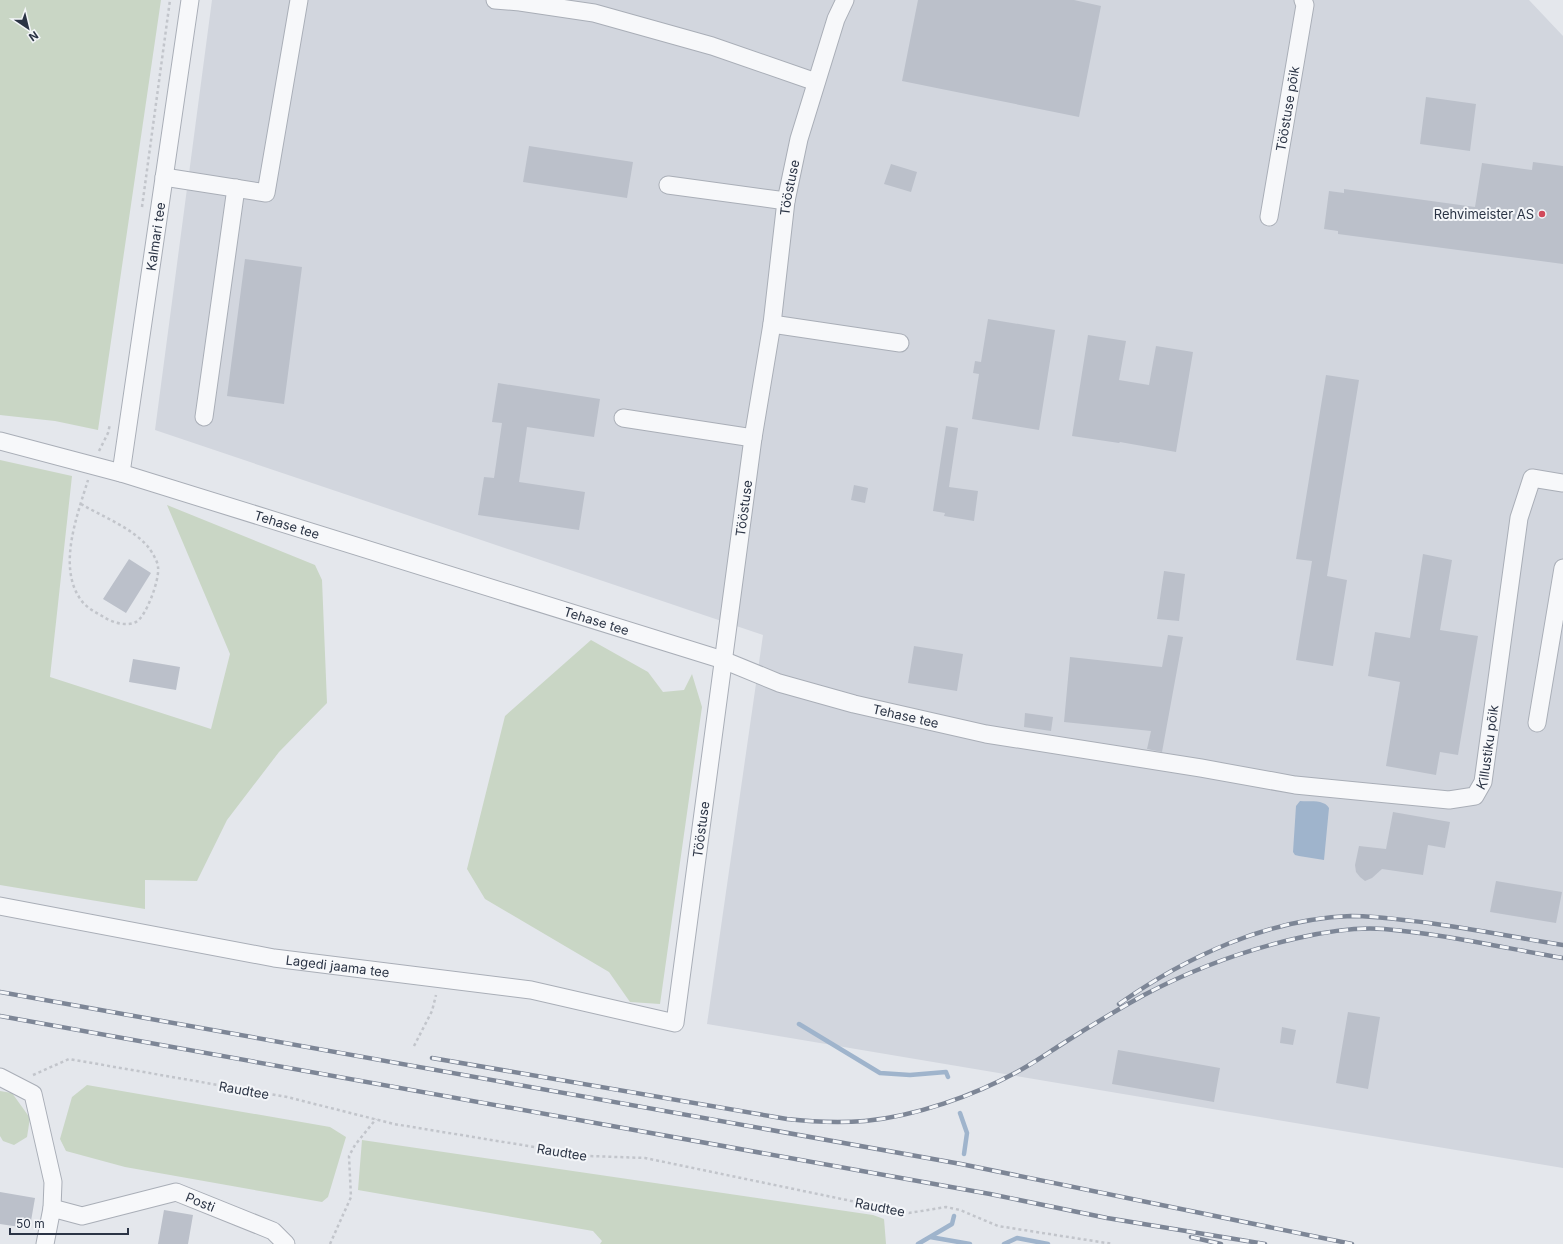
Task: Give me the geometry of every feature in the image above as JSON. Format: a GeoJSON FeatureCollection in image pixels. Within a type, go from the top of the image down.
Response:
{"type":"FeatureCollection","features":[{"type":"Feature","properties":{"kind":"street","name":"Kalmari tee"},"geometry":{"type":"LineString","coordinates":[[121,473],[190,0]]}},
{"type":"Feature","properties":{"kind":"street"},"geometry":{"type":"LineString","coordinates":[[164,178],[266,193],[300,0]]}},
{"type":"Feature","properties":{"kind":"street"},"geometry":{"type":"LineString","coordinates":[[494,0],[520,2],[594,13],[712,46],[816,82]]}},
{"type":"Feature","properties":{"kind":"street","name":"Tööstuse"},"geometry":{"type":"LineString","coordinates":[[675,1023],[753,438],[772,324],[786,201],[799,139],[836,19],[845,0]]}},
{"type":"Feature","properties":{"kind":"street","name":"Tööstuse põik"},"geometry":{"type":"LineString","coordinates":[[1269,217],[1305,5],[1303,0]]}},
{"type":"Feature","properties":{"kind":"street"},"geometry":{"type":"LineString","coordinates":[[668,184],[786,201]]}},
{"type":"Feature","properties":{"kind":"street"},"geometry":{"type":"LineString","coordinates":[[204,417],[236,188]]}},
{"type":"Feature","properties":{"kind":"street"},"geometry":{"type":"LineString","coordinates":[[772,324],[900,343]]}},
{"type":"Feature","properties":{"kind":"street"},"geometry":{"type":"LineString","coordinates":[[623,418],[753,438]]}},
{"type":"Feature","properties":{"kind":"street","name":"Tehase tee"},"geometry":{"type":"LineString","coordinates":[[0,441],[121,473],[723,660],[779,683],[854,704],[986,734],[1201,768]]}},
{"type":"Feature","properties":{"kind":"street","name":"Killustiku põik"},"geometry":{"type":"LineString","coordinates":[[1201,768],[1302,786],[1449,800],[1475,796],[1483,782],[1520,518],[1532,478],[1563,483]]}},
{"type":"Feature","properties":{"kind":"street"},"geometry":{"type":"LineString","coordinates":[[1537,723],[1563,568]]}},
{"type":"Feature","properties":{"kind":"street","name":"Lagedi jaama tee"},"geometry":{"type":"LineString","coordinates":[[0,906],[274,958],[531,990],[675,1023]]}},
{"type":"Feature","properties":{"kind":"street"},"geometry":{"type":"LineString","coordinates":[[6,1080],[33,1094],[53,1182],[52,1208],[45,1244]]}},
{"type":"Feature","properties":{"kind":"street","name":"Posti"},"geometry":{"type":"LineString","coordinates":[[52,1208],[82,1216],[176,1192],[273,1231],[286,1244]]}},
{"type":"Feature","properties":{"kind":"path"},"geometry":{"type":"LineString","coordinates":[[142,207],[170,0]]}},
{"type":"Feature","properties":{"kind":"path"},"geometry":{"type":"LineString","coordinates":[[81,504],[136,535],[150,549],[158,567],[149,603],[137,622],[126,625],[108,620],[89,608],[79,597],[72,583],[69,562],[73,531],[92,466],[108,432],[111,420]]}},
{"type":"Feature","properties":{"kind":"path"},"geometry":{"type":"LineString","coordinates":[[414,1046],[432,1011],[440,979]]}},
{"type":"Feature","properties":{"kind":"path","name":"Raudtee"},"geometry":{"type":"LineString","coordinates":[[6,1080],[69,1059],[287,1097],[394,1124],[589,1156],[645,1158],[909,1213],[946,1208],[960,1210],[998,1226],[1113,1244]]}},
{"type":"Feature","properties":{"kind":"path"},"geometry":{"type":"LineString","coordinates":[[330,1244],[351,1197],[349,1156],[355,1145],[376,1119]]}},
{"type":"Feature","properties":{"kind":"shaded area"},"geometry":{"type":"Polygon","coordinates":[[[212,0],[1529,0],[1563,36],[1563,1168],[707,1024],[763,635],[155,430],[212,0]]]}},
{"type":"Feature","properties":{"kind":"green space"},"geometry":{"type":"Polygon","coordinates":[[[0,0],[161,0],[98,430],[55,421],[0,415],[0,0]]]}},
{"type":"Feature","properties":{"kind":"green space"},"geometry":{"type":"Polygon","coordinates":[[[0,460],[72,476],[50,677],[211,729],[230,654],[167,505],[315,565],[322,580],[327,703],[279,752],[227,820],[197,881],[145,880],[145,909],[0,885],[0,460]]]}},
{"type":"Feature","properties":{"kind":"green space"},"geometry":{"type":"Polygon","coordinates":[[[591,640],[648,672],[663,692],[684,690],[692,674],[702,707],[660,1004],[630,1002],[609,972],[485,899],[467,869],[505,716],[591,640]]]}},
{"type":"Feature","properties":{"kind":"green space"},"geometry":{"type":"Polygon","coordinates":[[[87,1085],[330,1127],[346,1137],[328,1197],[322,1202],[125,1167],[66,1151],[60,1139],[72,1097],[87,1085]]]}},
{"type":"Feature","properties":{"kind":"green space"},"geometry":{"type":"Polygon","coordinates":[[[0,1091],[12,1093],[30,1118],[27,1137],[14,1145],[3,1141],[0,1136],[0,1091]]]}},
{"type":"Feature","properties":{"kind":"green space"},"geometry":{"type":"Polygon","coordinates":[[[362,1140],[873,1215],[884,1219],[886,1244],[600,1244],[602,1241],[593,1231],[358,1190],[362,1140]]]}},
{"type":"Feature","properties":{"kind":"water"},"geometry":{"type":"Polygon","coordinates":[[[1300,801],[1320,802],[1327,805],[1329,808],[1324,860],[1295,855],[1293,852],[1296,806],[1300,801]]]}},
{"type":"Feature","properties":{"kind":"building"},"geometry":{"type":"Polygon","coordinates":[[[918,0],[1074,0],[1101,6],[1079,117],[902,81],[918,0]]]}},
{"type":"Feature","properties":{"kind":"building"},"geometry":{"type":"Polygon","coordinates":[[[1426,97],[1476,104],[1470,151],[1420,144],[1426,97]]]}},
{"type":"Feature","properties":{"kind":"building"},"geometry":{"type":"Polygon","coordinates":[[[529,146],[633,162],[627,198],[523,182],[529,146]]]}},
{"type":"Feature","properties":{"kind":"building"},"geometry":{"type":"Polygon","coordinates":[[[1533,162],[1563,166],[1563,264],[1338,234],[1338,231],[1324,229],[1329,191],[1344,193],[1344,189],[1475,207],[1482,163],[1532,170],[1533,162]]]}},
{"type":"Feature","properties":{"kind":"building"},"geometry":{"type":"Polygon","coordinates":[[[891,164],[917,172],[911,192],[884,184],[891,164]]]}},
{"type":"Feature","properties":{"kind":"building"},"geometry":{"type":"Polygon","coordinates":[[[245,259],[302,267],[284,404],[227,396],[245,259]]]}},
{"type":"Feature","properties":{"kind":"building"},"geometry":{"type":"Polygon","coordinates":[[[988,319],[1055,330],[1039,430],[972,419],[979,374],[973,373],[975,361],[981,362],[988,319]]]}},
{"type":"Feature","properties":{"kind":"building"},"geometry":{"type":"Polygon","coordinates":[[[1088,335],[1126,341],[1119,380],[1149,385],[1156,346],[1193,352],[1176,452],[1120,442],[1072,436],[1088,335]]]}},
{"type":"Feature","properties":{"kind":"building"},"geometry":{"type":"Polygon","coordinates":[[[1326,375],[1359,380],[1327,576],[1347,580],[1333,666],[1296,660],[1312,561],[1296,559],[1326,375]]]}},
{"type":"Feature","properties":{"kind":"building"},"geometry":{"type":"Polygon","coordinates":[[[498,383],[600,399],[594,437],[527,427],[519,482],[585,492],[579,530],[478,515],[484,477],[494,478],[502,423],[492,422],[498,383]]]}},
{"type":"Feature","properties":{"kind":"building"},"geometry":{"type":"Polygon","coordinates":[[[946,426],[958,428],[949,487],[978,491],[974,521],[944,516],[945,513],[933,511],[946,426]]]}},
{"type":"Feature","properties":{"kind":"building"},"geometry":{"type":"Polygon","coordinates":[[[854,485],[868,488],[865,503],[851,500],[854,485]]]}},
{"type":"Feature","properties":{"kind":"building"},"geometry":{"type":"Polygon","coordinates":[[[1423,554],[1452,560],[1440,630],[1478,636],[1458,755],[1440,752],[1436,775],[1386,766],[1400,682],[1368,676],[1375,632],[1410,638],[1423,554]]]}},
{"type":"Feature","properties":{"kind":"building"},"geometry":{"type":"Polygon","coordinates":[[[129,559],[151,573],[126,613],[103,599],[129,559]]]}},
{"type":"Feature","properties":{"kind":"building"},"geometry":{"type":"Polygon","coordinates":[[[1164,571],[1185,574],[1179,621],[1157,619],[1164,571]]]}},
{"type":"Feature","properties":{"kind":"building"},"geometry":{"type":"Polygon","coordinates":[[[1168,635],[1183,637],[1162,752],[1147,749],[1151,731],[1064,722],[1070,657],[1162,667],[1168,635]]]}},
{"type":"Feature","properties":{"kind":"building"},"geometry":{"type":"Polygon","coordinates":[[[914,646],[963,654],[957,691],[908,683],[914,646]]]}},
{"type":"Feature","properties":{"kind":"building"},"geometry":{"type":"Polygon","coordinates":[[[133,659],[180,667],[176,690],[129,682],[133,659]]]}},
{"type":"Feature","properties":{"kind":"building"},"geometry":{"type":"Polygon","coordinates":[[[1025,713],[1053,717],[1051,731],[1024,727],[1025,713]]]}},
{"type":"Feature","properties":{"kind":"building"},"geometry":{"type":"Polygon","coordinates":[[[1393,812],[1450,822],[1445,848],[1428,845],[1423,875],[1382,869],[1372,878],[1365,881],[1356,872],[1355,865],[1359,846],[1386,849],[1393,812]]]}},
{"type":"Feature","properties":{"kind":"building"},"geometry":{"type":"Polygon","coordinates":[[[1496,881],[1562,892],[1556,923],[1490,912],[1496,881]]]}},
{"type":"Feature","properties":{"kind":"building"},"geometry":{"type":"Polygon","coordinates":[[[1348,1012],[1380,1017],[1368,1089],[1336,1083],[1348,1012]]]}},
{"type":"Feature","properties":{"kind":"building"},"geometry":{"type":"Polygon","coordinates":[[[1282,1027],[1296,1030],[1293,1045],[1280,1043],[1282,1027]]]}},
{"type":"Feature","properties":{"kind":"building"},"geometry":{"type":"Polygon","coordinates":[[[1118,1050],[1220,1068],[1214,1102],[1112,1084],[1118,1050]]]}},
{"type":"Feature","properties":{"kind":"building"},"geometry":{"type":"Polygon","coordinates":[[[0,1192],[35,1198],[31,1221],[21,1219],[20,1227],[0,1224],[0,1192]]]}},
{"type":"Feature","properties":{"kind":"building"},"geometry":{"type":"Polygon","coordinates":[[[164,1210],[193,1215],[188,1244],[158,1244],[164,1210]]]}},
{"type":"Feature","properties":{"kind":"waterway"},"geometry":{"type":"LineString","coordinates":[[799,1024],[880,1073],[910,1075],[946,1072],[948,1077]]}},
{"type":"Feature","properties":{"kind":"waterway"},"geometry":{"type":"LineString","coordinates":[[960,1113],[967,1133],[964,1154]]}},
{"type":"Feature","properties":{"kind":"waterway"},"geometry":{"type":"LineString","coordinates":[[918,1244],[952,1224],[954,1216]]}},
{"type":"Feature","properties":{"kind":"waterway"},"geometry":{"type":"LineString","coordinates":[[930,1237],[970,1244]]}},
{"type":"Feature","properties":{"kind":"waterway"},"geometry":{"type":"LineString","coordinates":[[1004,1244],[1017,1238],[1048,1244]]}},
{"type":"Feature","properties":{"kind":"railway"},"geometry":{"type":"LineString","coordinates":[[1119,1004],[1145,987],[1200,956],[1258,933],[1289,924],[1320,919],[1351,916],[1390,918],[1446,925],[1563,945]]}},
{"type":"Feature","properties":{"kind":"railway"},"geometry":{"type":"LineString","coordinates":[[432,1058],[787,1119],[826,1122],[865,1121],[904,1115],[924,1110],[982,1089],[1023,1069],[1112,1013],[1181,977],[1239,954],[1298,938],[1341,930],[1384,929],[1451,938],[1563,958]]}},
{"type":"Feature","properties":{"kind":"railway"},"geometry":{"type":"LineString","coordinates":[[0,992],[961,1164],[1352,1244]]}},
{"type":"Feature","properties":{"kind":"railway"},"geometry":{"type":"LineString","coordinates":[[0,1016],[990,1194],[1107,1218],[1265,1244]]}},
{"type":"Feature","properties":{"kind":"railway"},"geometry":{"type":"LineString","coordinates":[[1191,1237],[1221,1244]]}},
{"type":"Feature","properties":{"kind":"place","name":"Rehvimeister AS"},"geometry":{"type":"Point","coordinates":[1542,214]}}]}
